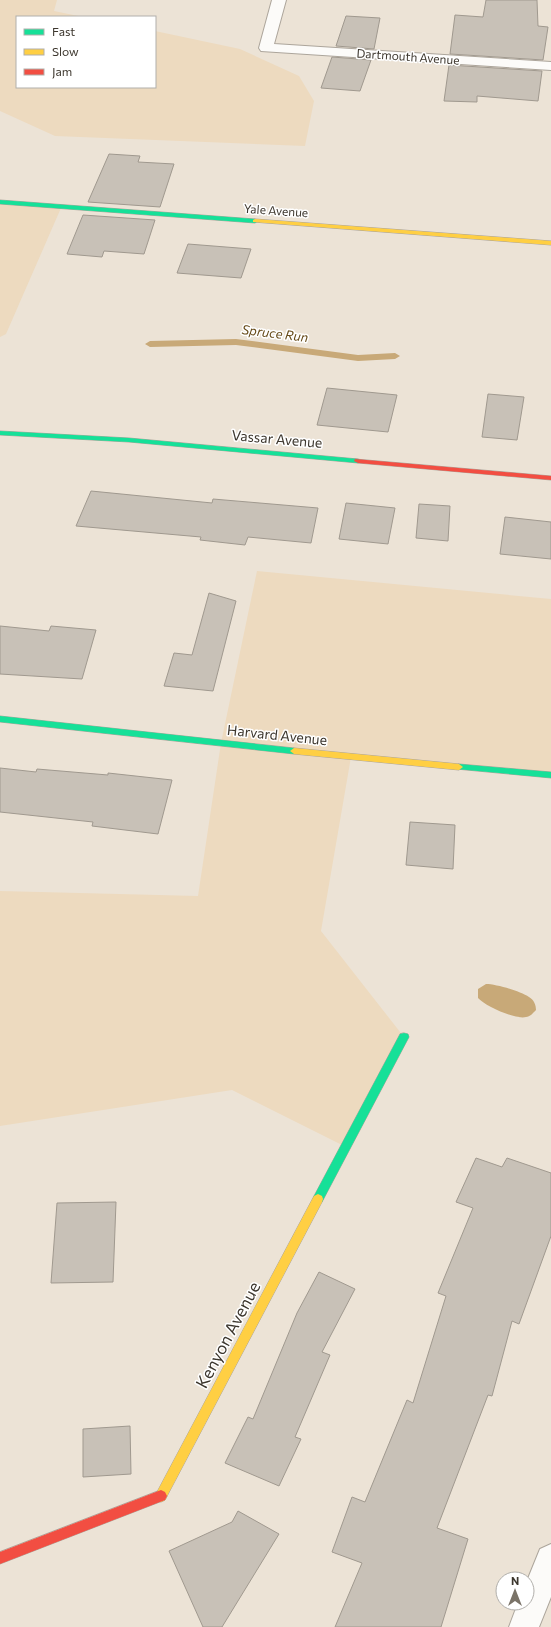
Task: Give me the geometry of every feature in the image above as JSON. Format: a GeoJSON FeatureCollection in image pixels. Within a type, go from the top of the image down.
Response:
{"type":"FeatureCollection","features":[{"type":"Feature","properties":{"kind":"street","name":"Dartmouth Avenue"},"geometry":{"type":"LineString","coordinates":[[279,0],[266,48],[551,66]]}},
{"type":"Feature","properties":{"kind":"street","name":"Yale Avenue"},"geometry":{"type":"LineString","coordinates":[[0,202],[551,243]]}},
{"type":"Feature","properties":{"kind":"street","name":"Vassar Avenue"},"geometry":{"type":"LineString","coordinates":[[0,433],[43,434],[129,440],[551,478]]}},
{"type":"Feature","properties":{"kind":"street","name":"Harvard Avenue"},"geometry":{"type":"LineString","coordinates":[[0,719],[351,757],[551,775]]}},
{"type":"Feature","properties":{"kind":"street","name":"Kenyon Avenue"},"geometry":{"type":"LineString","coordinates":[[0,1558],[160,1497],[404,1037]]}},
{"type":"Feature","properties":{"kind":"street"},"geometry":{"type":"LineString","coordinates":[[524,1627],[551,1559]]}},
{"type":"Feature","properties":{"kind":"shaded area"},"geometry":{"type":"Polygon","coordinates":[[[0,0],[57,0],[54,11],[78,16],[16,16],[16,88],[156,88],[156,31],[240,49],[299,76],[314,101],[305,146],[55,136],[0,111],[0,0]]]}},
{"type":"Feature","properties":{"kind":"shaded area"},"geometry":{"type":"Polygon","coordinates":[[[0,203],[61,208],[6,334],[0,337],[0,203]]]}},
{"type":"Feature","properties":{"kind":"shaded area"},"geometry":{"type":"Polygon","coordinates":[[[257,571],[551,599],[551,775],[351,757],[321,931],[404,1037],[346,1147],[232,1090],[0,1126],[0,891],[198,896],[221,743],[257,571]]]}},
{"type":"Feature","properties":{"kind":"shaded area"},"geometry":{"type":"Polygon","coordinates":[[[486,984],[514,990],[531,998],[535,1004],[536,1010],[529,1016],[521,1017],[508,1014],[494,1008],[478,998],[478,989],[486,984]]]}},
{"type":"Feature","properties":{"kind":"building"},"geometry":{"type":"Polygon","coordinates":[[[486,0],[537,0],[538,26],[548,27],[543,60],[450,54],[455,15],[483,17],[486,0]]]}},
{"type":"Feature","properties":{"kind":"building"},"geometry":{"type":"Polygon","coordinates":[[[346,16],[380,18],[374,49],[336,46],[346,16]]]}},
{"type":"Feature","properties":{"kind":"building"},"geometry":{"type":"Polygon","coordinates":[[[332,57],[371,60],[360,91],[321,88],[332,57]]]}},
{"type":"Feature","properties":{"kind":"building"},"geometry":{"type":"Polygon","coordinates":[[[449,65],[542,71],[538,101],[477,96],[477,102],[444,101],[449,65]]]}},
{"type":"Feature","properties":{"kind":"building"},"geometry":{"type":"Polygon","coordinates":[[[109,154],[140,156],[138,162],[174,164],[160,207],[88,202],[109,154]]]}},
{"type":"Feature","properties":{"kind":"building"},"geometry":{"type":"Polygon","coordinates":[[[83,215],[155,220],[144,254],[104,251],[102,257],[67,254],[83,215]]]}},
{"type":"Feature","properties":{"kind":"building"},"geometry":{"type":"Polygon","coordinates":[[[188,244],[251,249],[241,278],[177,273],[188,244]]]}},
{"type":"Feature","properties":{"kind":"building"},"geometry":{"type":"Polygon","coordinates":[[[327,388],[397,395],[388,432],[317,425],[327,388]]]}},
{"type":"Feature","properties":{"kind":"building"},"geometry":{"type":"Polygon","coordinates":[[[488,394],[524,397],[517,440],[482,437],[488,394]]]}},
{"type":"Feature","properties":{"kind":"building"},"geometry":{"type":"Polygon","coordinates":[[[91,491],[212,503],[213,499],[318,508],[311,543],[248,537],[245,545],[200,540],[201,537],[76,526],[91,491]]]}},
{"type":"Feature","properties":{"kind":"building"},"geometry":{"type":"Polygon","coordinates":[[[346,503],[395,508],[388,544],[339,539],[346,503]]]}},
{"type":"Feature","properties":{"kind":"building"},"geometry":{"type":"Polygon","coordinates":[[[419,504],[450,506],[448,541],[416,538],[419,504]]]}},
{"type":"Feature","properties":{"kind":"building"},"geometry":{"type":"Polygon","coordinates":[[[505,517],[551,522],[551,559],[500,554],[505,517]]]}},
{"type":"Feature","properties":{"kind":"building"},"geometry":{"type":"Polygon","coordinates":[[[209,593],[236,601],[213,691],[164,686],[174,653],[192,655],[209,593]]]}},
{"type":"Feature","properties":{"kind":"building"},"geometry":{"type":"Polygon","coordinates":[[[0,626],[49,631],[51,626],[96,630],[82,679],[0,674],[0,626]]]}},
{"type":"Feature","properties":{"kind":"building"},"geometry":{"type":"Polygon","coordinates":[[[0,768],[36,772],[37,769],[108,775],[108,773],[172,780],[158,834],[92,826],[93,822],[0,812],[0,768]]]}},
{"type":"Feature","properties":{"kind":"building"},"geometry":{"type":"Polygon","coordinates":[[[410,822],[455,825],[453,869],[406,865],[410,822]]]}},
{"type":"Feature","properties":{"kind":"building"},"geometry":{"type":"Polygon","coordinates":[[[476,1158],[502,1167],[507,1158],[551,1173],[551,1236],[519,1324],[512,1321],[492,1396],[488,1395],[437,1528],[468,1539],[441,1627],[335,1627],[362,1563],[332,1552],[352,1497],[365,1502],[407,1400],[413,1403],[446,1296],[438,1293],[473,1208],[456,1202],[476,1158]]]}},
{"type":"Feature","properties":{"kind":"building"},"geometry":{"type":"Polygon","coordinates":[[[116,1202],[113,1282],[51,1283],[57,1203],[116,1202]]]}},
{"type":"Feature","properties":{"kind":"building"},"geometry":{"type":"Polygon","coordinates":[[[319,1272],[355,1289],[322,1352],[330,1355],[295,1437],[301,1439],[279,1486],[225,1463],[248,1417],[253,1419],[297,1313],[319,1272]]]}},
{"type":"Feature","properties":{"kind":"building"},"geometry":{"type":"Polygon","coordinates":[[[130,1426],[131,1474],[83,1477],[83,1429],[130,1426]]]}},
{"type":"Feature","properties":{"kind":"building"},"geometry":{"type":"Polygon","coordinates":[[[238,1511],[279,1534],[222,1627],[203,1627],[169,1551],[232,1522],[238,1511]]]}},
{"type":"Feature","properties":{"kind":"waterway","name":"Spruce Run"},"geometry":{"type":"LineString","coordinates":[[150,344],[236,342],[358,358],[395,356]]}},
{"type":"Feature","properties":{"kind":"traffic: fast"},"geometry":{"type":"LineString","coordinates":[[0,202],[255,221]]}},
{"type":"Feature","properties":{"kind":"traffic: fast"},"geometry":{"type":"LineString","coordinates":[[0,433],[129,440],[358,461]]}},
{"type":"Feature","properties":{"kind":"traffic: fast"},"geometry":{"type":"LineString","coordinates":[[0,719],[294,751]]}},
{"type":"Feature","properties":{"kind":"traffic: fast"},"geometry":{"type":"LineString","coordinates":[[459,767],[551,775]]}},
{"type":"Feature","properties":{"kind":"traffic: fast"},"geometry":{"type":"LineString","coordinates":[[318,1199],[404,1037]]}},
{"type":"Feature","properties":{"kind":"traffic: slow"},"geometry":{"type":"LineString","coordinates":[[255,221],[551,243]]}},
{"type":"Feature","properties":{"kind":"traffic: slow"},"geometry":{"type":"LineString","coordinates":[[294,751],[459,767]]}},
{"type":"Feature","properties":{"kind":"traffic: slow"},"geometry":{"type":"LineString","coordinates":[[161,1496],[318,1199]]}},
{"type":"Feature","properties":{"kind":"traffic: jam"},"geometry":{"type":"LineString","coordinates":[[358,461],[551,478]]}},
{"type":"Feature","properties":{"kind":"traffic: jam"},"geometry":{"type":"LineString","coordinates":[[0,1558],[161,1496]]}}]}
